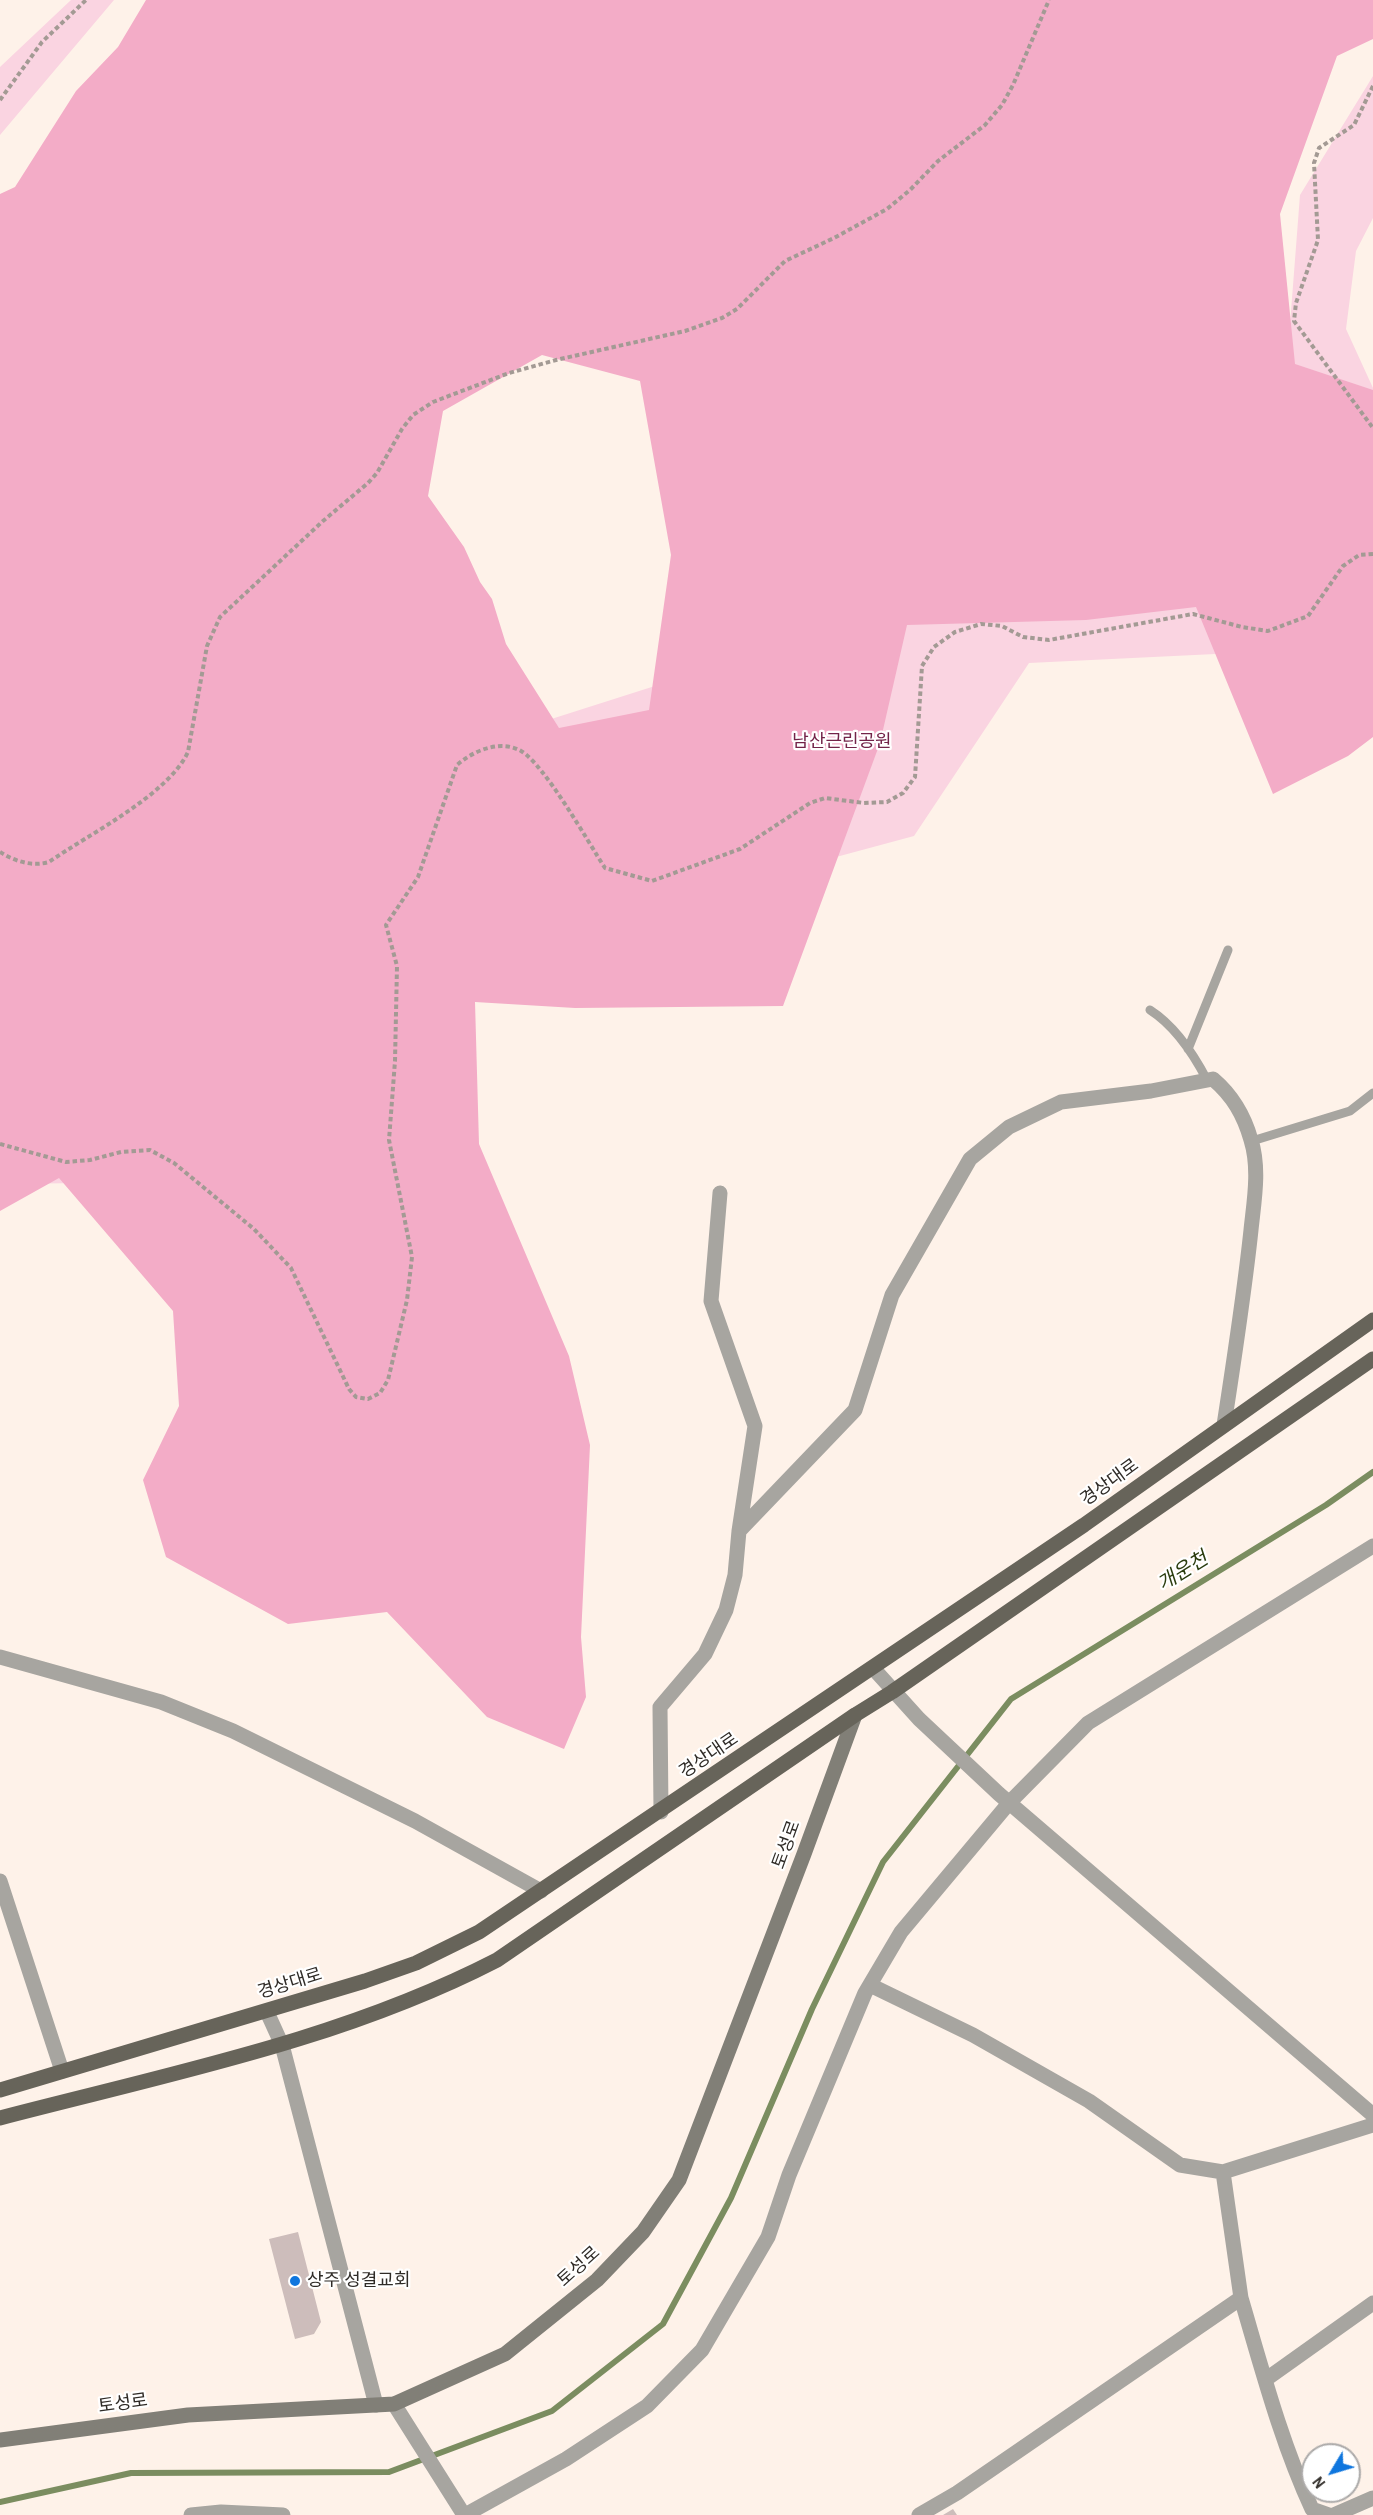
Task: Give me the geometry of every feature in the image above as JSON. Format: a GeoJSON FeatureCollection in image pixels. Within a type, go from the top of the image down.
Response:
{"type":"FeatureCollection","features":[{"type":"Feature","properties":{"kind":"main road","name":"경상대로"},"geometry":{"type":"LineString","coordinates":[[0,2090],[365,1981],[447,1949],[479,1932],[661,1812],[1084,1525],[1373,1320]]}},
{"type":"Feature","properties":{"kind":"main road"},"geometry":{"type":"LineString","coordinates":[[0,2118],[282,2045],[387,2010],[446,1986],[497,1960],[543,1931],[855,1715],[892,1692],[1373,1359]]}},
{"type":"Feature","properties":{"kind":"street"},"geometry":{"type":"LineString","coordinates":[[739,1531],[855,1410],[892,1295],[970,1159],[1009,1127],[1061,1102],[1151,1091],[1213,1079],[1240,1109],[1252,1141],[1257,1177],[1246,1284],[1224,1425]]}},
{"type":"Feature","properties":{"kind":"street"},"geometry":{"type":"LineString","coordinates":[[661,1812],[660,1707],[705,1654],[726,1610],[735,1575],[739,1531],[755,1426],[711,1301],[720,1193]]}},
{"type":"Feature","properties":{"kind":"street"},"geometry":{"type":"LineString","coordinates":[[394,2404],[465,2515],[566,2459],[647,2406],[702,2350],[768,2237],[789,2175],[870,1985],[901,1932],[1004,1798],[1088,1723],[1373,1546]]}},
{"type":"Feature","properties":{"kind":"street"},"geometry":{"type":"LineString","coordinates":[[0,1657],[161,1702],[233,1731],[415,1821],[541,1891]]}},
{"type":"Feature","properties":{"kind":"street"},"geometry":{"type":"LineString","coordinates":[[873,1668],[892,1692],[919,1719],[1004,1798],[1373,2115]]}},
{"type":"Feature","properties":{"kind":"street","name":"토성로"},"geometry":{"type":"LineString","coordinates":[[0,2440],[188,2415],[394,2404],[505,2354],[597,2280],[644,2232],[679,2180],[855,1715]]}},
{"type":"Feature","properties":{"kind":"street"},"geometry":{"type":"LineString","coordinates":[[0,1881],[62,2071]]}},
{"type":"Feature","properties":{"kind":"street"},"geometry":{"type":"LineString","coordinates":[[870,1985],[973,2036],[1089,2101],[1180,2165],[1223,2172],[1373,2125]]}},
{"type":"Feature","properties":{"kind":"street"},"geometry":{"type":"LineString","coordinates":[[267,2012],[282,2045],[376,2405]]}},
{"type":"Feature","properties":{"kind":"street"},"geometry":{"type":"LineString","coordinates":[[1223,2172],[1242,2298],[1265,2380],[1312,2510],[1329,2515]]}},
{"type":"Feature","properties":{"kind":"street"},"geometry":{"type":"LineString","coordinates":[[919,2515],[957,2493],[1242,2298]]}},
{"type":"Feature","properties":{"kind":"street"},"geometry":{"type":"LineString","coordinates":[[1265,2380],[1373,2303]]}},
{"type":"Feature","properties":{"kind":"street"},"geometry":{"type":"LineString","coordinates":[[1334,2515],[1373,2498]]}},
{"type":"Feature","properties":{"kind":"street"},"geometry":{"type":"LineString","coordinates":[[191,2515],[221,2512],[283,2515]]}},
{"type":"Feature","properties":{"kind":"lane"},"geometry":{"type":"LineString","coordinates":[[1188,1049],[1228,950]]}},
{"type":"Feature","properties":{"kind":"lane"},"geometry":{"type":"LineString","coordinates":[[1150,1010],[1164,1019],[1188,1049],[1207,1080]]}},
{"type":"Feature","properties":{"kind":"lane"},"geometry":{"type":"LineString","coordinates":[[1252,1141],[1350,1111],[1373,1093]]}},
{"type":"Feature","properties":{"kind":"path"},"geometry":{"type":"LineString","coordinates":[[0,100],[42,42],[86,0]]}},
{"type":"Feature","properties":{"kind":"path"},"geometry":{"type":"LineString","coordinates":[[0,852],[29,864],[38,865],[49,862],[127,811],[171,778],[182,765],[188,752],[207,646],[220,617],[323,521],[368,483],[377,473],[402,429],[413,415],[433,402],[509,373],[686,331],[722,318],[737,309],[784,261],[842,235],[887,209],[910,190],[938,161],[985,125],[1002,105],[1013,85],[1049,0]]}},
{"type":"Feature","properties":{"kind":"path"},"geometry":{"type":"LineString","coordinates":[[1373,86],[1354,125],[1319,148],[1314,163],[1318,240],[1296,303],[1294,321],[1373,428]]}},
{"type":"Feature","properties":{"kind":"path"},"geometry":{"type":"LineString","coordinates":[[0,1144],[66,1162],[90,1160],[122,1152],[150,1150],[174,1163],[254,1229],[291,1268],[349,1389],[356,1397],[368,1399],[380,1393],[388,1380],[407,1300],[412,1257],[389,1140],[395,1061],[398,966],[386,925],[418,877],[457,765],[466,757],[477,751],[498,747],[521,751],[544,775],[605,868],[652,881],[740,849],[810,803],[825,798],[864,802],[887,801],[903,793],[915,777],[922,666],[934,647],[955,632],[981,624],[1002,626],[1023,638],[1049,640],[1193,614],[1242,627],[1269,631],[1308,615],[1343,566],[1359,555],[1373,554]]}},
{"type":"Feature","properties":{"kind":"green space"},"geometry":{"type":"Polygon","coordinates":[[[71,0],[114,0],[0,135],[0,67],[71,0]]]}},
{"type":"Feature","properties":{"kind":"green space"},"geometry":{"type":"Polygon","coordinates":[[[146,0],[1373,0],[1373,39],[1337,56],[1280,214],[1295,364],[1373,390],[1373,737],[1348,756],[1273,794],[1196,607],[1086,620],[907,625],[880,743],[783,1006],[575,1008],[475,1002],[479,1144],[569,1356],[590,1445],[581,1637],[586,1697],[564,1749],[487,1717],[387,1612],[288,1624],[166,1557],[143,1480],[179,1406],[173,1311],[59,1178],[0,1211],[0,194],[15,187],[76,91],[118,47],[146,0]],[[542,355],[443,411],[428,496],[464,547],[480,582],[492,599],[506,644],[559,728],[649,710],[671,555],[640,381],[542,355]]]}},
{"type":"Feature","properties":{"kind":"green space"},"geometry":{"type":"Polygon","coordinates":[[[1373,76],[1373,218],[1356,251],[1346,329],[1373,388],[1373,444],[1286,376],[1300,195],[1373,76]]]}},
{"type":"Feature","properties":{"kind":"green space","name":"남산근린공원"},"geometry":{"type":"Polygon","coordinates":[[[1289,598],[1298,650],[1029,663],[914,836],[621,915],[171,1182],[0,1184],[429,758],[887,612],[1289,598]]]}},
{"type":"Feature","properties":{"kind":"building","name":"상주 성결교회"},"geometry":{"type":"Polygon","coordinates":[[[298,2232],[321,2322],[314,2334],[295,2339],[269,2239],[298,2232]]]}},
{"type":"Feature","properties":{"kind":"building"},"geometry":{"type":"Polygon","coordinates":[[[953,2509],[957,2515],[943,2515],[953,2509]]]}},
{"type":"Feature","properties":{"kind":"waterway","name":"개운천"},"geometry":{"type":"LineString","coordinates":[[0,2502],[131,2473],[389,2472],[552,2411],[663,2324],[731,2198],[812,2009],[883,1862],[1011,1699],[1326,1505],[1373,1472]]}},
{"type":"Feature","properties":{"kind":"place","name":"상주 성결교회"},"geometry":{"type":"Point","coordinates":[295,2281]}}]}
